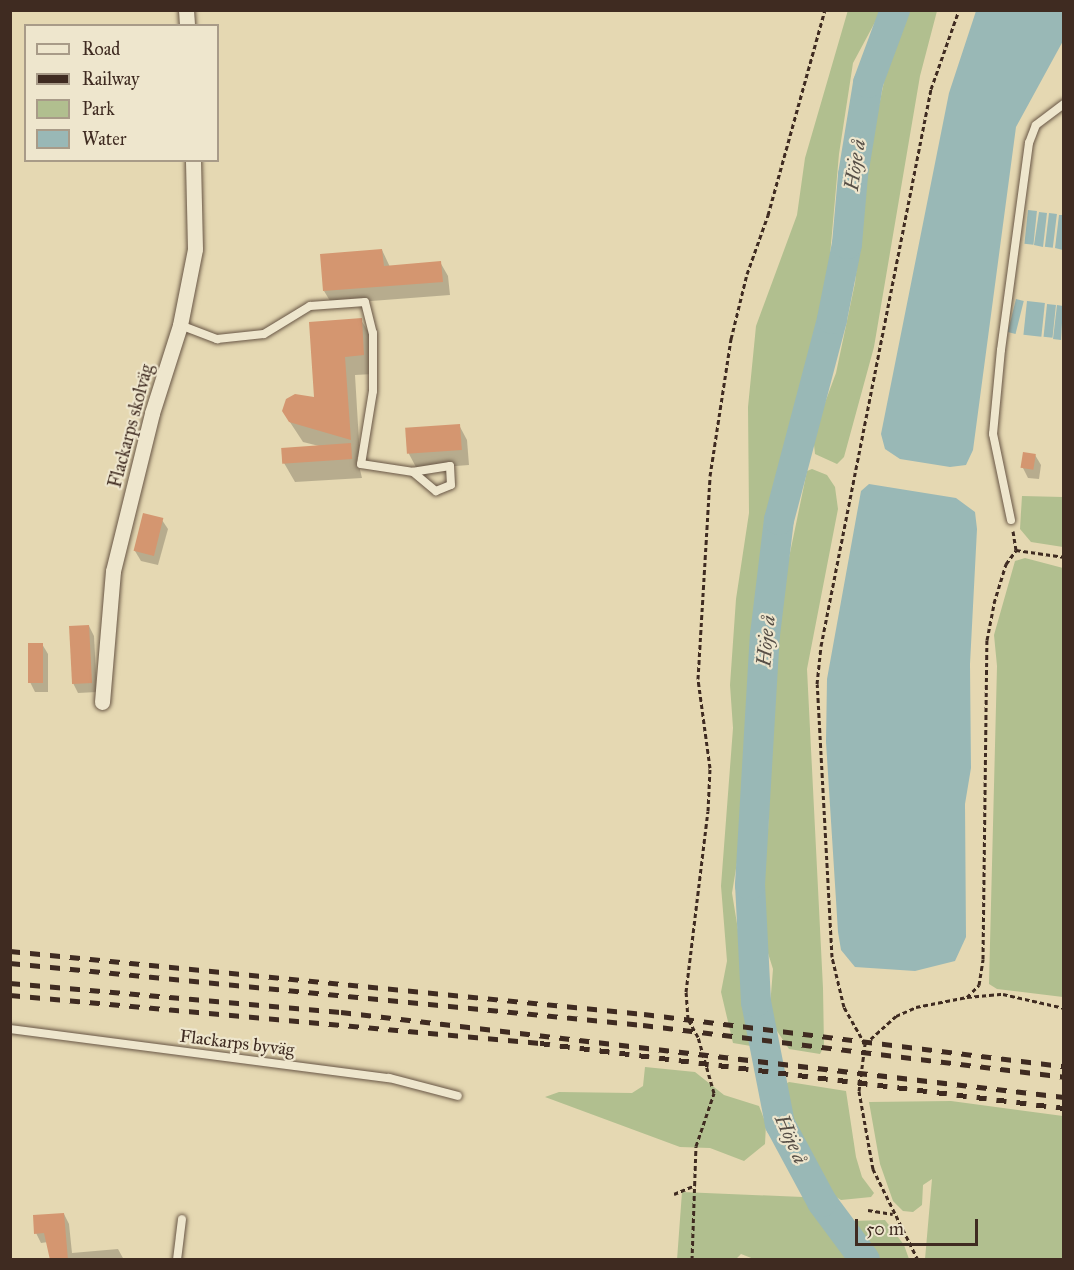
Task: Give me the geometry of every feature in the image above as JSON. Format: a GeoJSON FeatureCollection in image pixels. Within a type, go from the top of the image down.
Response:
{"type":"FeatureCollection","features":[{"type":"Feature","properties":{"kind":"street","name":"Flackarps skolväg"},"geometry":{"type":"LineString","coordinates":[[102,702],[113,571],[152,413],[180,326],[195,249],[193,162]]}},
{"type":"Feature","properties":{"kind":"lane"},"geometry":{"type":"LineString","coordinates":[[1011,520],[999,477],[993,434],[1001,350],[1029,144],[1036,125],[1064,104]]}},
{"type":"Feature","properties":{"kind":"lane"},"geometry":{"type":"LineString","coordinates":[[180,326],[217,339],[264,334],[310,306],[365,302],[373,333],[373,391],[361,464],[413,472],[450,466],[451,485],[436,491],[413,472]]}},
{"type":"Feature","properties":{"kind":"lane","name":"Flackarps byväg"},"geometry":{"type":"LineString","coordinates":[[10,1029],[389,1078],[458,1096]]}},
{"type":"Feature","properties":{"kind":"lane"},"geometry":{"type":"LineString","coordinates":[[177,1260],[182,1219]]}},
{"type":"Feature","properties":{"kind":"path"},"geometry":{"type":"LineString","coordinates":[[692,1260],[696,1146],[714,1093],[698,1037],[688,1019],[686,992],[708,811],[710,768],[698,679],[710,476],[729,351],[747,274],[768,215],[825,10]]}},
{"type":"Feature","properties":{"kind":"path"},"geometry":{"type":"LineString","coordinates":[[918,1260],[893,1214],[873,1169],[859,1091],[865,1044],[844,1007],[828,936],[817,731],[821,646],[931,88],[959,10]]}},
{"type":"Feature","properties":{"kind":"path"},"geometry":{"type":"LineString","coordinates":[[968,997],[979,985],[983,959],[987,640],[1006,564],[1016,550],[1011,520]]}},
{"type":"Feature","properties":{"kind":"path"},"geometry":{"type":"LineString","coordinates":[[1016,550],[1064,557]]}},
{"type":"Feature","properties":{"kind":"path"},"geometry":{"type":"LineString","coordinates":[[865,1044],[896,1016],[916,1007],[968,997],[1003,994],[1064,1008]]}},
{"type":"Feature","properties":{"kind":"path"},"geometry":{"type":"LineString","coordinates":[[674,1194],[695,1185]]}},
{"type":"Feature","properties":{"kind":"path"},"geometry":{"type":"LineString","coordinates":[[868,1210],[893,1214]]}},
{"type":"Feature","properties":{"kind":"green space"},"geometry":{"type":"Polygon","coordinates":[[[848,10],[881,11],[853,63],[839,154],[826,301],[793,420],[774,508],[761,579],[752,659],[750,783],[732,893],[757,1047],[733,1043],[721,992],[727,961],[721,886],[733,728],[730,685],[736,599],[749,513],[748,407],[756,326],[797,215],[805,158],[848,10]]]}},
{"type":"Feature","properties":{"kind":"green space"},"geometry":{"type":"Polygon","coordinates":[[[907,11],[937,11],[920,76],[874,347],[844,457],[837,464],[815,454],[813,435],[836,373],[855,283],[869,153],[885,77],[907,11]]]}},
{"type":"Feature","properties":{"kind":"green space"},"geometry":{"type":"Polygon","coordinates":[[[812,469],[827,475],[835,487],[838,509],[807,669],[823,988],[824,1046],[820,1054],[789,1049],[769,1019],[773,969],[761,931],[759,885],[768,830],[774,666],[785,577],[807,471],[812,469]]]}},
{"type":"Feature","properties":{"kind":"green space"},"geometry":{"type":"Polygon","coordinates":[[[1022,496],[1063,497],[1063,547],[1031,542],[1020,529],[1022,496]]]}},
{"type":"Feature","properties":{"kind":"green space"},"geometry":{"type":"Polygon","coordinates":[[[1025,558],[1063,568],[1063,997],[997,989],[989,984],[997,666],[994,635],[1015,561],[1025,558]]]}},
{"type":"Feature","properties":{"kind":"green space"},"geometry":{"type":"Polygon","coordinates":[[[645,1067],[695,1072],[724,1095],[759,1106],[766,1124],[765,1144],[744,1161],[710,1148],[680,1147],[545,1097],[559,1092],[632,1093],[643,1086],[645,1067]]]}},
{"type":"Feature","properties":{"kind":"green space"},"geometry":{"type":"Polygon","coordinates":[[[789,1082],[846,1091],[856,1157],[862,1177],[874,1193],[871,1197],[841,1200],[826,1191],[781,1097],[782,1086],[789,1082]]]}},
{"type":"Feature","properties":{"kind":"green space"},"geometry":{"type":"Polygon","coordinates":[[[951,1101],[1063,1116],[1063,1259],[925,1259],[932,1179],[923,1185],[922,1205],[913,1212],[903,1211],[893,1201],[880,1164],[869,1102],[951,1101]]]}},
{"type":"Feature","properties":{"kind":"green space"},"geometry":{"type":"Polygon","coordinates":[[[682,1192],[803,1197],[846,1245],[854,1259],[754,1259],[741,1254],[736,1259],[677,1260],[682,1192]]]}},
{"type":"Feature","properties":{"kind":"green space"},"geometry":{"type":"Polygon","coordinates":[[[885,1220],[904,1245],[909,1259],[875,1259],[852,1221],[885,1220]]]}},
{"type":"Feature","properties":{"kind":"water"},"geometry":{"type":"Polygon","coordinates":[[[976,11],[1063,11],[1063,41],[1016,127],[973,450],[966,465],[950,467],[900,459],[885,449],[881,434],[949,93],[976,11]]]}},
{"type":"Feature","properties":{"kind":"water"},"geometry":{"type":"Polygon","coordinates":[[[1028,210],[1037,211],[1033,245],[1024,244],[1028,210]]]}},
{"type":"Feature","properties":{"kind":"water"},"geometry":{"type":"Polygon","coordinates":[[[1039,212],[1047,213],[1043,247],[1034,245],[1039,212]]]}},
{"type":"Feature","properties":{"kind":"water"},"geometry":{"type":"Polygon","coordinates":[[[1049,213],[1057,214],[1053,248],[1045,247],[1049,213]]]}},
{"type":"Feature","properties":{"kind":"water"},"geometry":{"type":"Polygon","coordinates":[[[1059,215],[1063,215],[1063,250],[1055,248],[1059,215]]]}},
{"type":"Feature","properties":{"kind":"water"},"geometry":{"type":"Polygon","coordinates":[[[1016,299],[1024,301],[1016,334],[1008,332],[1016,299]]]}},
{"type":"Feature","properties":{"kind":"water"},"geometry":{"type":"Polygon","coordinates":[[[1027,301],[1045,303],[1041,337],[1023,335],[1027,301]]]}},
{"type":"Feature","properties":{"kind":"water"},"geometry":{"type":"Polygon","coordinates":[[[1047,304],[1056,305],[1053,338],[1044,337],[1047,304]]]}},
{"type":"Feature","properties":{"kind":"water"},"geometry":{"type":"Polygon","coordinates":[[[1057,305],[1063,306],[1061,340],[1053,339],[1057,305]]]}},
{"type":"Feature","properties":{"kind":"water"},"geometry":{"type":"Polygon","coordinates":[[[869,484],[956,498],[975,512],[977,529],[970,664],[971,768],[965,804],[966,937],[955,961],[915,971],[855,967],[841,950],[838,932],[826,742],[827,679],[861,491],[869,484]]]}},
{"type":"Feature","properties":{"kind":"building"},"geometry":{"type":"Polygon","coordinates":[[[382,249],[384,266],[441,261],[443,282],[323,291],[320,254],[382,249]]]}},
{"type":"Feature","properties":{"kind":"building"},"geometry":{"type":"Polygon","coordinates":[[[362,318],[364,355],[345,357],[351,440],[289,422],[282,411],[286,399],[295,394],[314,397],[309,322],[362,318]]]}},
{"type":"Feature","properties":{"kind":"building"},"geometry":{"type":"Polygon","coordinates":[[[460,424],[462,450],[407,454],[405,428],[460,424]]]}},
{"type":"Feature","properties":{"kind":"building"},"geometry":{"type":"Polygon","coordinates":[[[351,443],[352,459],[282,464],[281,448],[351,443]]]}},
{"type":"Feature","properties":{"kind":"building"},"geometry":{"type":"Polygon","coordinates":[[[1023,452],[1036,454],[1033,470],[1020,468],[1023,452]]]}},
{"type":"Feature","properties":{"kind":"building"},"geometry":{"type":"Polygon","coordinates":[[[143,513],[163,518],[154,556],[134,551],[143,513]]]}},
{"type":"Feature","properties":{"kind":"building"},"geometry":{"type":"Polygon","coordinates":[[[89,625],[92,683],[72,684],[69,626],[89,625]]]}},
{"type":"Feature","properties":{"kind":"building"},"geometry":{"type":"Polygon","coordinates":[[[28,643],[43,643],[43,683],[28,683],[28,643]]]}},
{"type":"Feature","properties":{"kind":"building"},"geometry":{"type":"Polygon","coordinates":[[[64,1213],[68,1260],[50,1260],[44,1233],[34,1234],[33,1215],[64,1213]]]}},
{"type":"Feature","properties":{"kind":"waterway","name":"Höje å"},"geometry":{"type":"LineString","coordinates":[[865,1260],[822,1202],[780,1124],[756,1002],[750,885],[765,635],[779,520],[832,319],[847,244],[853,175],[868,83],[895,10]]}},
{"type":"Feature","properties":{"kind":"railway"},"geometry":{"type":"LineString","coordinates":[[10,951],[644,1014],[1064,1066]]}},
{"type":"Feature","properties":{"kind":"railway"},"geometry":{"type":"LineString","coordinates":[[10,963],[643,1025],[1064,1077]]}},
{"type":"Feature","properties":{"kind":"railway"},"geometry":{"type":"LineString","coordinates":[[10,983],[341,1012],[1064,1097]]}},
{"type":"Feature","properties":{"kind":"railway"},"geometry":{"type":"LineString","coordinates":[[10,995],[540,1043],[1064,1108]]}}]}
